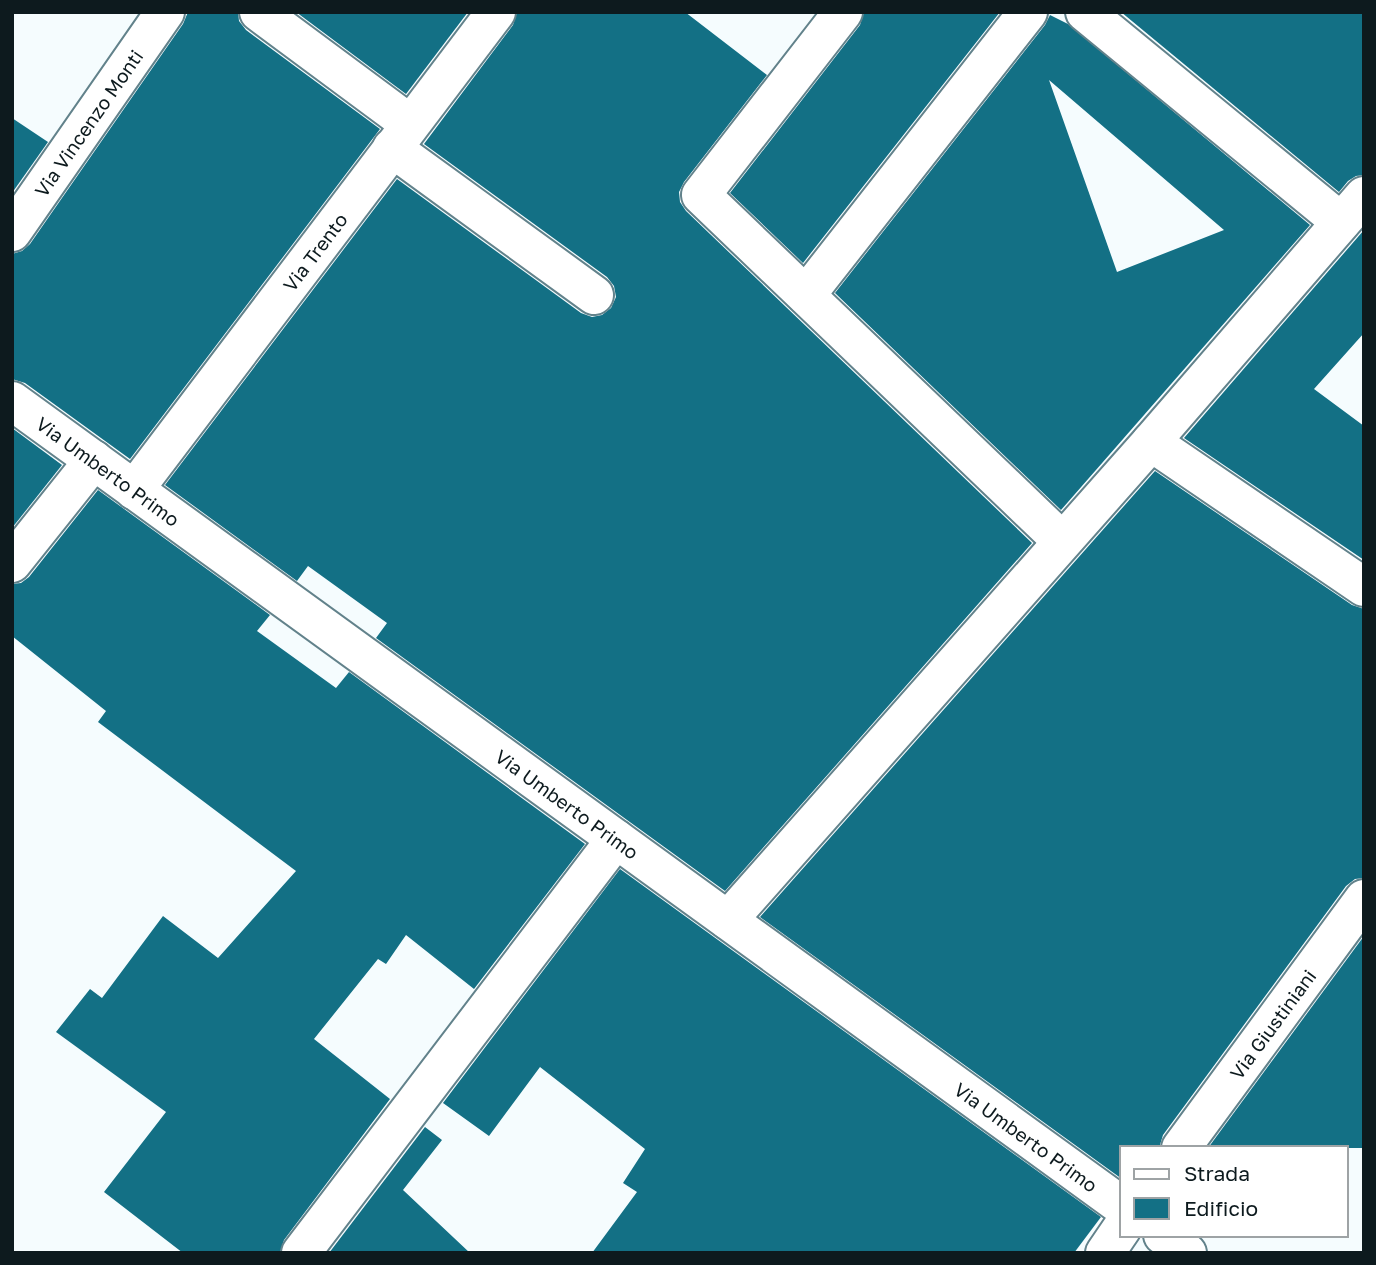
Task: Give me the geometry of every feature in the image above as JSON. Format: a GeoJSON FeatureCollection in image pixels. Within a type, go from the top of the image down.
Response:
{"type":"FeatureCollection","features":[{"type":"Feature","properties":{"kind":"street","name":"Via Vincenzo Monti"},"geometry":{"type":"LineString","coordinates":[[12,232],[165,12]]}},
{"type":"Feature","properties":{"kind":"street"},"geometry":{"type":"LineString","coordinates":[[260,12],[401,136],[594,295]]}},
{"type":"Feature","properties":{"kind":"street","name":"Via Trento"},"geometry":{"type":"LineString","coordinates":[[134,489],[496,12]]}},
{"type":"Feature","properties":{"kind":"street"},"geometry":{"type":"LineString","coordinates":[[843,12],[701,195],[1062,541]]}},
{"type":"Feature","properties":{"kind":"street"},"geometry":{"type":"LineString","coordinates":[[806,295],[1028,12]]}},
{"type":"Feature","properties":{"kind":"street"},"geometry":{"type":"LineString","coordinates":[[728,920],[1352,209],[1085,12]]}},
{"type":"Feature","properties":{"kind":"street","name":"Via Umberto Primo"},"geometry":{"type":"LineString","coordinates":[[12,401],[1120,1205]]}},
{"type":"Feature","properties":{"kind":"street"},"geometry":{"type":"LineString","coordinates":[[1150,442],[1364,587]]}},
{"type":"Feature","properties":{"kind":"street"},"geometry":{"type":"LineString","coordinates":[[12,562],[94,460]]}},
{"type":"Feature","properties":{"kind":"street"},"geometry":{"type":"LineString","coordinates":[[301,1253],[616,839]]}},
{"type":"Feature","properties":{"kind":"street","name":"Via Giustiniani"},"geometry":{"type":"LineString","coordinates":[[1182,1146],[1364,899]]}},
{"type":"Feature","properties":{"kind":"street"},"geometry":{"type":"LineString","coordinates":[[1105,1253],[1120,1231]]}},
{"type":"Feature","properties":{"kind":"street"},"geometry":{"type":"LineString","coordinates":[[1166,1237],[1187,1253]]}},
{"type":"Feature","properties":{"kind":"building"},"geometry":{"type":"Polygon","coordinates":[[[188,12],[238,12],[239,21],[246,30],[380,129],[130,459],[25,383],[12,379],[12,254],[22,251],[30,244],[183,24],[188,12]]]}},
{"type":"Feature","properties":{"kind":"building"},"geometry":{"type":"Polygon","coordinates":[[[296,12],[468,12],[406,94],[296,12]]]}},
{"type":"Feature","properties":{"kind":"building"},"geometry":{"type":"Polygon","coordinates":[[[517,12],[685,12],[767,75],[684,182],[679,192],[680,202],[686,211],[1032,543],[725,891],[376,638],[387,623],[308,566],[297,581],[165,485],[397,179],[581,313],[592,317],[602,315],[611,308],[616,297],[614,286],[607,277],[424,144],[513,25],[517,12]]]}},
{"type":"Feature","properties":{"kind":"building"},"geometry":{"type":"Polygon","coordinates":[[[864,12],[1000,12],[803,263],[730,193],[860,25],[864,12]]]}},
{"type":"Feature","properties":{"kind":"building"},"geometry":{"type":"Polygon","coordinates":[[[1121,12],[1364,12],[1364,175],[1348,181],[1339,192],[1121,12]]]}},
{"type":"Feature","properties":{"kind":"building"},"geometry":{"type":"Polygon","coordinates":[[[1050,15],[1068,24],[1310,225],[1061,510],[835,293],[1045,25],[1050,15]],[[1049,80],[1117,272],[1224,230],[1049,80]]]}},
{"type":"Feature","properties":{"kind":"building"},"geometry":{"type":"Polygon","coordinates":[[[12,118],[48,142],[12,193],[12,118]]]}},
{"type":"Feature","properties":{"kind":"building"},"geometry":{"type":"Polygon","coordinates":[[[1364,230],[1364,333],[1314,389],[1364,426],[1364,560],[1184,438],[1364,230]]]}},
{"type":"Feature","properties":{"kind":"building"},"geometry":{"type":"Polygon","coordinates":[[[12,428],[62,465],[12,528],[12,428]]]}},
{"type":"Feature","properties":{"kind":"building"},"geometry":{"type":"Polygon","coordinates":[[[1155,471],[1352,605],[1364,609],[1364,878],[1355,879],[1346,886],[1163,1135],[1160,1146],[1120,1146],[1120,1178],[760,917],[1155,471]]]}},
{"type":"Feature","properties":{"kind":"building"},"geometry":{"type":"Polygon","coordinates":[[[98,490],[270,615],[257,631],[336,688],[349,672],[585,844],[474,989],[406,935],[386,964],[378,959],[314,1039],[390,1099],[284,1240],[280,1253],[183,1253],[104,1192],[166,1112],[56,1032],[90,989],[102,998],[163,916],[218,958],[296,871],[98,722],[106,711],[12,636],[12,584],[21,583],[29,577],[98,490]]]}},
{"type":"Feature","properties":{"kind":"building"},"geometry":{"type":"Polygon","coordinates":[[[620,869],[1101,1217],[1074,1253],[592,1253],[637,1192],[623,1183],[645,1149],[540,1067],[489,1136],[443,1103],[620,869]]]}},
{"type":"Feature","properties":{"kind":"building"},"geometry":{"type":"Polygon","coordinates":[[[1364,936],[1364,1148],[1209,1146],[1364,936]]]}},
{"type":"Feature","properties":{"kind":"building"},"geometry":{"type":"Polygon","coordinates":[[[425,1127],[442,1140],[403,1190],[470,1253],[329,1253],[425,1127]]]}}]}
